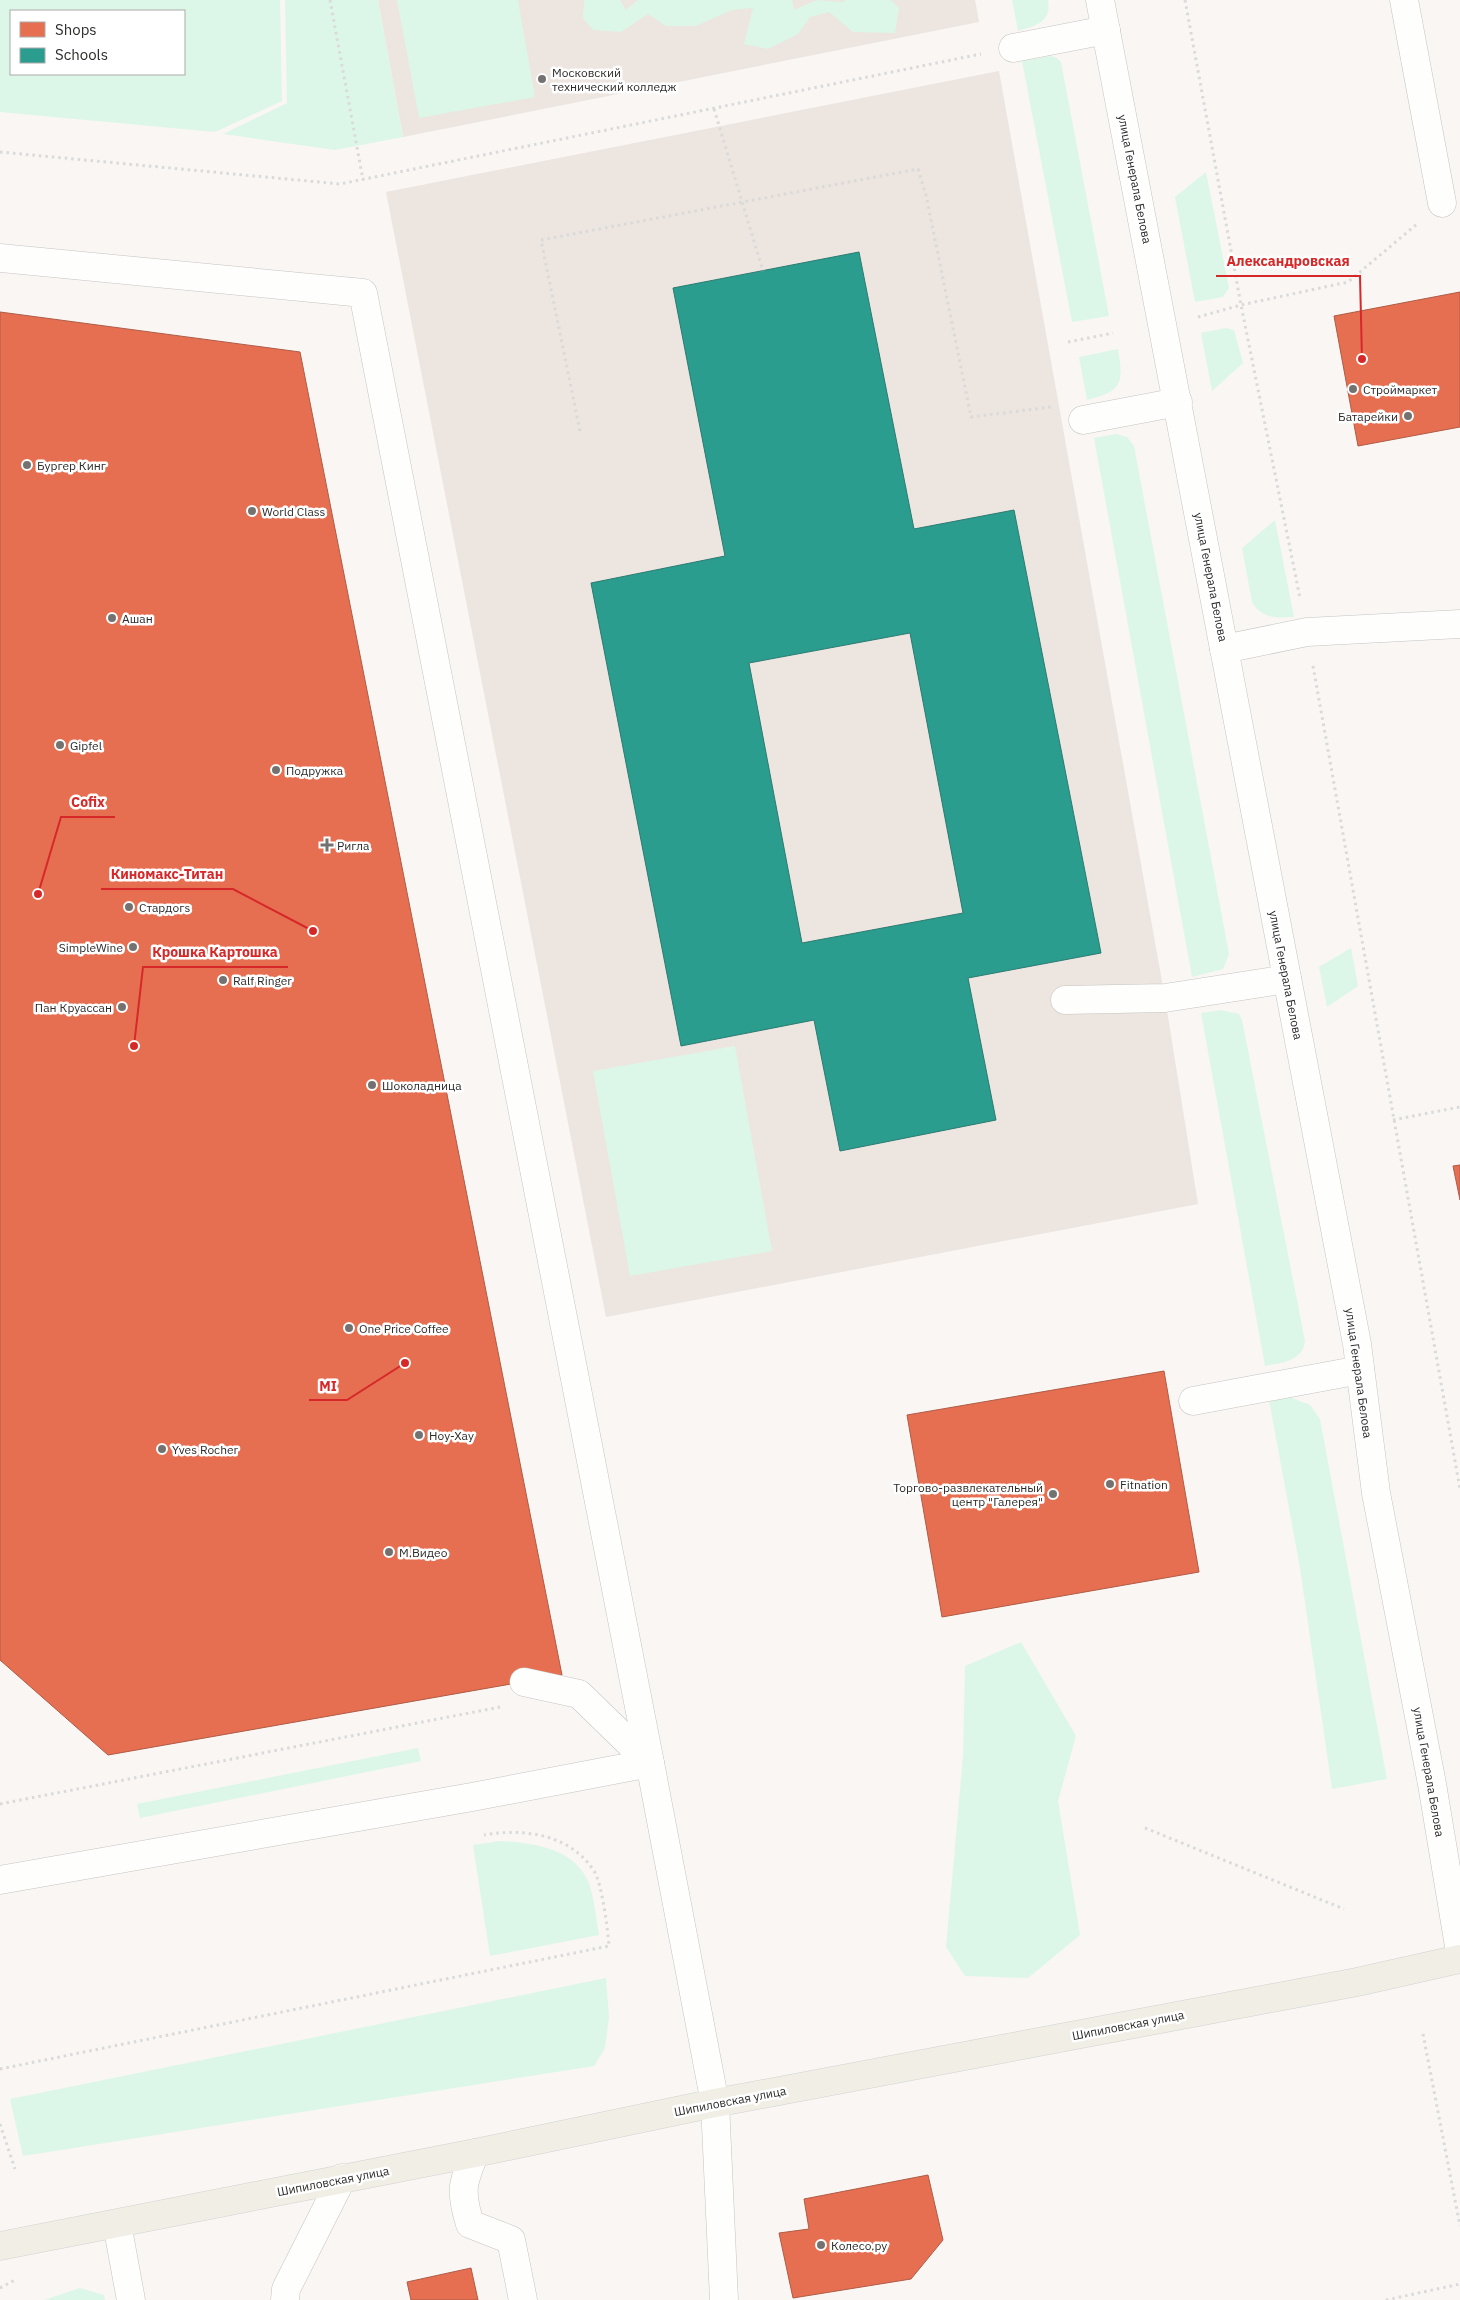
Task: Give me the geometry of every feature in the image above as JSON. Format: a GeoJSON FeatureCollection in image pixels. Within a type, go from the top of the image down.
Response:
{"type":"FeatureCollection","features":[{"type":"Feature","properties":{"kind":"main road","name":"Шипиловская улица"},"geometry":{"type":"LineString","coordinates":[[0,2246],[475,2153],[715,2103],[1347,1984],[1460,1959]]}},
{"type":"Feature","properties":{"kind":"street","name":"улица Генерала Белова"},"geometry":{"type":"LineString","coordinates":[[1100,0],[1178,402],[1360,1370],[1376,1493],[1432,1784],[1460,1952]]}},
{"type":"Feature","properties":{"kind":"street"},"geometry":{"type":"LineString","coordinates":[[1404,0],[1442,203]]}},
{"type":"Feature","properties":{"kind":"street"},"geometry":{"type":"LineString","coordinates":[[1013,48],[1106,30]]}},
{"type":"Feature","properties":{"kind":"street"},"geometry":{"type":"LineString","coordinates":[[0,258],[363,293],[715,2103],[724,2300]]}},
{"type":"Feature","properties":{"kind":"street"},"geometry":{"type":"LineString","coordinates":[[1082,420],[1178,402]]}},
{"type":"Feature","properties":{"kind":"street"},"geometry":{"type":"LineString","coordinates":[[1224,649],[1307,632],[1460,624]]}},
{"type":"Feature","properties":{"kind":"street"},"geometry":{"type":"LineString","coordinates":[[1065,1000],[1165,998],[1286,979]]}},
{"type":"Feature","properties":{"kind":"street"},"geometry":{"type":"LineString","coordinates":[[1193,1401],[1360,1370]]}},
{"type":"Feature","properties":{"kind":"street"},"geometry":{"type":"LineString","coordinates":[[524,1682],[580,1694],[650,1762]]}},
{"type":"Feature","properties":{"kind":"street"},"geometry":{"type":"LineString","coordinates":[[0,1880],[472,1797],[650,1762]]}},
{"type":"Feature","properties":{"kind":"street"},"geometry":{"type":"LineString","coordinates":[[475,2153],[466,2174],[462,2198],[470,2224],[511,2240],[523,2300]]}},
{"type":"Feature","properties":{"kind":"street"},"geometry":{"type":"LineString","coordinates":[[285,2300],[286,2289],[342,2178]]}},
{"type":"Feature","properties":{"kind":"street"},"geometry":{"type":"LineString","coordinates":[[117,2224],[131,2300]]}},
{"type":"Feature","properties":{"kind":"path"},"geometry":{"type":"LineString","coordinates":[[330,0],[363,180]]}},
{"type":"Feature","properties":{"kind":"path"},"geometry":{"type":"LineString","coordinates":[[1185,0],[1241,305],[1307,632],[1460,1489]]}},
{"type":"Feature","properties":{"kind":"path"},"geometry":{"type":"LineString","coordinates":[[0,152],[340,184],[1013,48]]}},
{"type":"Feature","properties":{"kind":"path"},"geometry":{"type":"LineString","coordinates":[[714,109],[744,202],[763,270]]}},
{"type":"Feature","properties":{"kind":"path"},"geometry":{"type":"LineString","coordinates":[[580,431],[541,240],[918,168],[926,195],[971,417],[1058,406],[1082,420]]}},
{"type":"Feature","properties":{"kind":"path"},"geometry":{"type":"LineString","coordinates":[[1198,317],[1241,305],[1348,282],[1442,203]]}},
{"type":"Feature","properties":{"kind":"path"},"geometry":{"type":"LineString","coordinates":[[1068,342],[1113,333]]}},
{"type":"Feature","properties":{"kind":"path"},"geometry":{"type":"LineString","coordinates":[[1393,1120],[1460,1107]]}},
{"type":"Feature","properties":{"kind":"path"},"geometry":{"type":"LineString","coordinates":[[0,1804],[501,1707]]}},
{"type":"Feature","properties":{"kind":"path"},"geometry":{"type":"LineString","coordinates":[[1145,1828],[1344,1909]]}},
{"type":"Feature","properties":{"kind":"path"},"geometry":{"type":"LineString","coordinates":[[0,2069],[609,1946],[595,1873],[581,1855],[565,1844],[538,1834],[508,1831],[484,1835]]}},
{"type":"Feature","properties":{"kind":"path"},"geometry":{"type":"LineString","coordinates":[[1424,2034],[1460,2226]]}},
{"type":"Feature","properties":{"kind":"path"},"geometry":{"type":"LineString","coordinates":[[0,2124],[15,2169]]}},
{"type":"Feature","properties":{"kind":"path"},"geometry":{"type":"LineString","coordinates":[[1386,2300],[1460,2284]]}},
{"type":"Feature","properties":{"kind":"shaded area","name":"Московский технический колледж"},"geometry":{"type":"Polygon","coordinates":[[[378,0],[975,0],[979,22],[403,137],[378,0]]]}},
{"type":"Feature","properties":{"kind":"shaded area"},"geometry":{"type":"Polygon","coordinates":[[[999,71],[1165,998],[1198,1204],[606,1317],[386,192],[999,71]]]}},
{"type":"Feature","properties":{"kind":"green space"},"geometry":{"type":"Polygon","coordinates":[[[0,0],[280,0],[282,101],[215,132],[0,112],[0,0]]]}},
{"type":"Feature","properties":{"kind":"green space"},"geometry":{"type":"Polygon","coordinates":[[[285,0],[378,0],[403,137],[335,150],[223,134],[287,103],[285,0]]]}},
{"type":"Feature","properties":{"kind":"green space"},"geometry":{"type":"Polygon","coordinates":[[[397,0],[518,0],[535,97],[419,118],[397,0]]]}},
{"type":"Feature","properties":{"kind":"green space"},"geometry":{"type":"Polygon","coordinates":[[[584,0],[620,0],[626,10],[638,0],[792,0],[794,10],[817,0],[843,2],[846,0],[891,0],[899,8],[895,33],[853,32],[829,12],[810,17],[798,34],[768,49],[744,44],[753,8],[732,10],[696,26],[666,26],[648,14],[621,32],[593,30],[583,18],[584,0]]]}},
{"type":"Feature","properties":{"kind":"green space"},"geometry":{"type":"Polygon","coordinates":[[[1012,0],[1048,0],[1048,13],[1036,25],[1018,31],[1012,0]]]}},
{"type":"Feature","properties":{"kind":"green space"},"geometry":{"type":"Polygon","coordinates":[[[1051,56],[1061,62],[1109,316],[1072,322],[1022,61],[1051,56]]]}},
{"type":"Feature","properties":{"kind":"green space"},"geometry":{"type":"Polygon","coordinates":[[[1206,172],[1229,288],[1223,297],[1195,302],[1175,197],[1206,172]]]}},
{"type":"Feature","properties":{"kind":"green space"},"geometry":{"type":"Polygon","coordinates":[[[1226,328],[1234,330],[1243,363],[1212,391],[1201,333],[1226,328]]]}},
{"type":"Feature","properties":{"kind":"green space"},"geometry":{"type":"Polygon","coordinates":[[[1118,349],[1121,370],[1118,384],[1107,393],[1087,400],[1079,357],[1118,349]]]}},
{"type":"Feature","properties":{"kind":"green space"},"geometry":{"type":"Polygon","coordinates":[[[1116,434],[1127,437],[1134,446],[1229,954],[1223,969],[1192,977],[1094,438],[1116,434]]]}},
{"type":"Feature","properties":{"kind":"green space"},"geometry":{"type":"Polygon","coordinates":[[[1275,520],[1294,617],[1270,616],[1260,612],[1252,602],[1242,548],[1275,520]]]}},
{"type":"Feature","properties":{"kind":"green space"},"geometry":{"type":"Polygon","coordinates":[[[1351,948],[1358,986],[1327,1007],[1319,967],[1351,948]]]}},
{"type":"Feature","properties":{"kind":"green space"},"geometry":{"type":"Polygon","coordinates":[[[1221,1010],[1239,1014],[1242,1020],[1305,1341],[1303,1348],[1296,1357],[1285,1362],[1265,1366],[1201,1013],[1221,1010]]]}},
{"type":"Feature","properties":{"kind":"green space"},"geometry":{"type":"Polygon","coordinates":[[[735,1046],[772,1251],[630,1276],[593,1071],[735,1046]]]}},
{"type":"Feature","properties":{"kind":"green space"},"geometry":{"type":"Polygon","coordinates":[[[1287,1396],[1310,1405],[1320,1419],[1387,1779],[1332,1789],[1300,1568],[1269,1400],[1287,1396]]]}},
{"type":"Feature","properties":{"kind":"green space"},"geometry":{"type":"Polygon","coordinates":[[[1021,1642],[1076,1736],[1058,1801],[1080,1935],[1028,1978],[965,1976],[946,1947],[963,1756],[965,1666],[1021,1642]]]}},
{"type":"Feature","properties":{"kind":"green space"},"geometry":{"type":"Polygon","coordinates":[[[418,1748],[421,1761],[140,1818],[137,1804],[418,1748]]]}},
{"type":"Feature","properties":{"kind":"green space"},"geometry":{"type":"Polygon","coordinates":[[[500,1841],[537,1845],[561,1853],[580,1868],[587,1879],[591,1891],[599,1935],[490,1956],[473,1845],[500,1841]]]}},
{"type":"Feature","properties":{"kind":"green space"},"geometry":{"type":"Polygon","coordinates":[[[606,1978],[609,2017],[605,2048],[594,2066],[23,2156],[10,2099],[606,1978]]]}},
{"type":"Feature","properties":{"kind":"green space"},"geometry":{"type":"Polygon","coordinates":[[[80,2288],[104,2295],[105,2300],[44,2300],[80,2288]]]}},
{"type":"Feature","properties":{"kind":"building: Shops"},"geometry":{"type":"Polygon","coordinates":[[[1460,292],[1460,427],[1358,446],[1334,316],[1460,292]]]}},
{"type":"Feature","properties":{"kind":"building: Shops"},"geometry":{"type":"Polygon","coordinates":[[[0,312],[300,352],[562,1675],[108,1755],[0,1660],[0,312]]]}},
{"type":"Feature","properties":{"kind":"building: Shops"},"geometry":{"type":"Polygon","coordinates":[[[1460,1165],[1460,1200],[1453,1166],[1460,1165]]]}},
{"type":"Feature","properties":{"kind":"building: Shops","name":"Торгово-развлекательный центр \"Галерея\""},"geometry":{"type":"Polygon","coordinates":[[[1164,1371],[1199,1572],[942,1617],[907,1415],[1164,1371]]]}},
{"type":"Feature","properties":{"kind":"building: Shops"},"geometry":{"type":"Polygon","coordinates":[[[928,2175],[943,2240],[911,2279],[793,2298],[779,2233],[809,2229],[804,2199],[928,2175]]]}},
{"type":"Feature","properties":{"kind":"building: Shops"},"geometry":{"type":"Polygon","coordinates":[[[471,2268],[478,2300],[411,2300],[407,2282],[471,2268]]]}},
{"type":"Feature","properties":{"kind":"building: Schools"},"geometry":{"type":"Polygon","coordinates":[[[859,252],[914,529],[1014,510],[1101,953],[968,978],[996,1120],[840,1151],[814,1020],[681,1046],[591,583],[725,556],[673,288],[859,252]],[[910,633],[749,663],[802,943],[963,913],[910,633]]]}},
{"type":"Feature","properties":{"kind":"place","name":"Московский технический колледж"},"geometry":{"type":"Point","coordinates":[542,79]}},
{"type":"Feature","properties":{"kind":"place","name":"Александровская"},"geometry":{"type":"Point","coordinates":[1362,359]}},
{"type":"Feature","properties":{"kind":"place","name":"Строймаркет"},"geometry":{"type":"Point","coordinates":[1353,389]}},
{"type":"Feature","properties":{"kind":"place","name":"Батарейки"},"geometry":{"type":"Point","coordinates":[1408,416]}},
{"type":"Feature","properties":{"kind":"place","name":"Бургер Кинг"},"geometry":{"type":"Point","coordinates":[27,465]}},
{"type":"Feature","properties":{"kind":"place","name":"World Class"},"geometry":{"type":"Point","coordinates":[252,511]}},
{"type":"Feature","properties":{"kind":"place","name":"Ашан"},"geometry":{"type":"Point","coordinates":[112,618]}},
{"type":"Feature","properties":{"kind":"place","name":"Gipfel"},"geometry":{"type":"Point","coordinates":[60,745]}},
{"type":"Feature","properties":{"kind":"place","name":"Подружка"},"geometry":{"type":"Point","coordinates":[276,770]}},
{"type":"Feature","properties":{"kind":"place","name":"Ригла"},"geometry":{"type":"Point","coordinates":[327,845]}},
{"type":"Feature","properties":{"kind":"place","name":"Cofix"},"geometry":{"type":"Point","coordinates":[38,894]}},
{"type":"Feature","properties":{"kind":"place","name":"Стардогs"},"geometry":{"type":"Point","coordinates":[129,907]}},
{"type":"Feature","properties":{"kind":"place","name":"Киномакс-Титан"},"geometry":{"type":"Point","coordinates":[313,931]}},
{"type":"Feature","properties":{"kind":"place","name":"SimpleWine"},"geometry":{"type":"Point","coordinates":[133,947]}},
{"type":"Feature","properties":{"kind":"place","name":"Ralf Ringer"},"geometry":{"type":"Point","coordinates":[223,980]}},
{"type":"Feature","properties":{"kind":"place","name":"Пан Круассан"},"geometry":{"type":"Point","coordinates":[122,1007]}},
{"type":"Feature","properties":{"kind":"place","name":"Крошка Картошка"},"geometry":{"type":"Point","coordinates":[134,1046]}},
{"type":"Feature","properties":{"kind":"place","name":"Шоколадница"},"geometry":{"type":"Point","coordinates":[372,1085]}},
{"type":"Feature","properties":{"kind":"place","name":"One Price Coffee"},"geometry":{"type":"Point","coordinates":[349,1328]}},
{"type":"Feature","properties":{"kind":"place","name":"MI"},"geometry":{"type":"Point","coordinates":[405,1363]}},
{"type":"Feature","properties":{"kind":"place","name":"Ноу-Хау"},"geometry":{"type":"Point","coordinates":[419,1435]}},
{"type":"Feature","properties":{"kind":"place","name":"Yves Rocher"},"geometry":{"type":"Point","coordinates":[162,1449]}},
{"type":"Feature","properties":{"kind":"place","name":"Fitnation"},"geometry":{"type":"Point","coordinates":[1110,1484]}},
{"type":"Feature","properties":{"kind":"place","name":"Торгово-развлекательный центр \"Галерея\""},"geometry":{"type":"Point","coordinates":[1053,1494]}},
{"type":"Feature","properties":{"kind":"place","name":"М.Видео"},"geometry":{"type":"Point","coordinates":[389,1552]}},
{"type":"Feature","properties":{"kind":"place","name":"Колесо.ру"},"geometry":{"type":"Point","coordinates":[821,2245]}}]}
